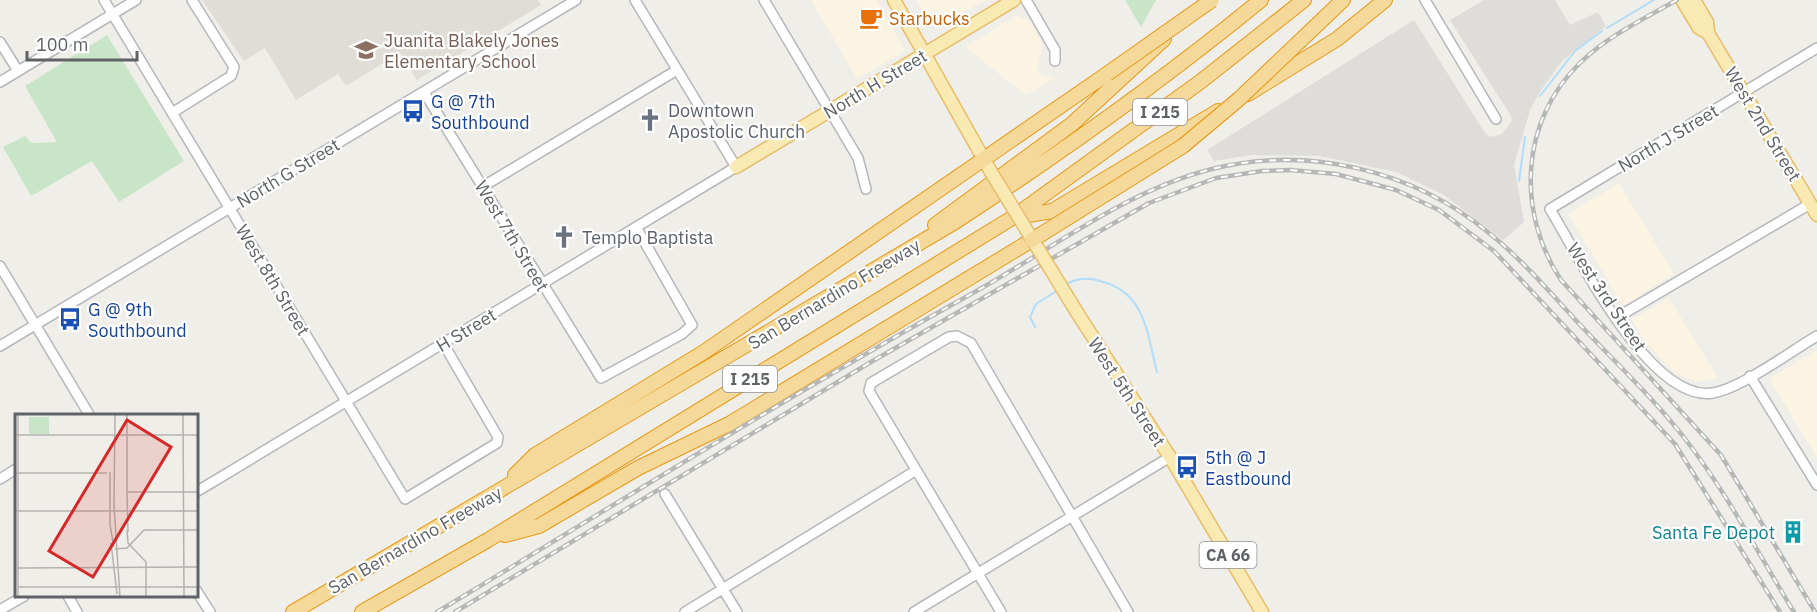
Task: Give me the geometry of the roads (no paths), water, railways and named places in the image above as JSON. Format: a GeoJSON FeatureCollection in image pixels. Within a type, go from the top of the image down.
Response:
{"type":"FeatureCollection","features":[{"type":"Feature","properties":{"kind":"highway"},"geometry":{"type":"LineString","coordinates":[[840,291],[1052,141],[1112,89],[1206,0]]}},
{"type":"Feature","properties":{"kind":"highway"},"geometry":{"type":"LineString","coordinates":[[498,491],[535,455],[704,352],[987,165],[1212,0]]}},
{"type":"Feature","properties":{"kind":"highway","name":"San Bernardino Freeway"},"geometry":{"type":"LineString","coordinates":[[293,612],[955,222],[1053,159],[1168,75],[1261,0]]}},
{"type":"Feature","properties":{"kind":"highway","name":"San Bernardino Freeway"},"geometry":{"type":"LineString","coordinates":[[362,612],[488,540],[1012,218],[1200,82],[1304,0]]}},
{"type":"Feature","properties":{"kind":"highway"},"geometry":{"type":"LineString","coordinates":[[488,540],[539,526],[638,468],[729,424],[930,304],[1183,146],[1239,99],[1343,0]]}},
{"type":"Feature","properties":{"kind":"highway"},"geometry":{"type":"LineString","coordinates":[[1012,218],[1052,211],[1286,72],[1337,39],[1386,0]]}},
{"type":"Feature","properties":{"kind":"main road","name":"West 5th Street"},"geometry":{"type":"LineString","coordinates":[[894,0],[1032,240],[1170,458],[1262,612]]}},
{"type":"Feature","properties":{"kind":"main road","name":"North H Street"},"geometry":{"type":"LineString","coordinates":[[736,168],[1014,0]]}},
{"type":"Feature","properties":{"kind":"main road","name":"West 2nd Street"},"geometry":{"type":"LineString","coordinates":[[1682,0],[1699,28],[1708,33]]}},
{"type":"Feature","properties":{"kind":"main road","name":"West 2nd Street"},"geometry":{"type":"LineString","coordinates":[[1694,0],[1707,22],[1708,33],[1814,209]]}},
{"type":"Feature","properties":{"kind":"street","name":"West 8th Street"},"geometry":{"type":"LineString","coordinates":[[104,0],[405,499],[497,443],[498,437],[443,343]]}},
{"type":"Feature","properties":{"kind":"street"},"geometry":{"type":"LineString","coordinates":[[0,82],[136,0]]}},
{"type":"Feature","properties":{"kind":"street"},"geometry":{"type":"LineString","coordinates":[[172,112],[231,76],[234,66],[192,0]]}},
{"type":"Feature","properties":{"kind":"street","name":"North G Street"},"geometry":{"type":"LineString","coordinates":[[0,346],[576,0]]}},
{"type":"Feature","properties":{"kind":"street"},"geometry":{"type":"LineString","coordinates":[[635,0],[736,168]]}},
{"type":"Feature","properties":{"kind":"street"},"geometry":{"type":"LineString","coordinates":[[764,0],[858,158],[866,189]]}},
{"type":"Feature","properties":{"kind":"street"},"geometry":{"type":"LineString","coordinates":[[1026,0],[1055,50],[1055,61]]}},
{"type":"Feature","properties":{"kind":"street"},"geometry":{"type":"LineString","coordinates":[[1425,0],[1496,119]]}},
{"type":"Feature","properties":{"kind":"street"},"geometry":{"type":"LineString","coordinates":[[0,42],[18,71]]}},
{"type":"Feature","properties":{"kind":"street","name":"North J Street"},"geometry":{"type":"LineString","coordinates":[[1550,209],[1817,48]]}},
{"type":"Feature","properties":{"kind":"street"},"geometry":{"type":"LineString","coordinates":[[482,187],[677,70]]}},
{"type":"Feature","properties":{"kind":"street","name":"West 7th Street"},"geometry":{"type":"LineString","coordinates":[[424,92],[541,285],[601,378],[682,334],[692,325],[636,227]]}},
{"type":"Feature","properties":{"kind":"street","name":"H Street"},"geometry":{"type":"LineString","coordinates":[[198,491],[736,168]]}},
{"type":"Feature","properties":{"kind":"street","name":"West 3rd Street"},"geometry":{"type":"LineString","coordinates":[[1550,209],[1630,340],[1661,373],[1692,392],[1715,393],[1750,376],[1817,336]]}},
{"type":"Feature","properties":{"kind":"street"},"geometry":{"type":"LineString","coordinates":[[1616,318],[1814,209]]}},
{"type":"Feature","properties":{"kind":"street"},"geometry":{"type":"LineString","coordinates":[[0,266],[89,414]]}},
{"type":"Feature","properties":{"kind":"street"},"geometry":{"type":"LineString","coordinates":[[1001,612],[869,391],[871,383],[940,343],[957,336],[971,343],[1128,612]]}},
{"type":"Feature","properties":{"kind":"street"},"geometry":{"type":"LineString","coordinates":[[1750,376],[1817,485]]}},
{"type":"Feature","properties":{"kind":"street"},"geometry":{"type":"LineString","coordinates":[[914,612],[1170,458]]}},
{"type":"Feature","properties":{"kind":"street"},"geometry":{"type":"LineString","coordinates":[[0,478],[15,469]]}},
{"type":"Feature","properties":{"kind":"street"},"geometry":{"type":"LineString","coordinates":[[685,612],[915,471]]}},
{"type":"Feature","properties":{"kind":"street"},"geometry":{"type":"LineString","coordinates":[[665,494],[737,612]]}},
{"type":"Feature","properties":{"kind":"street"},"geometry":{"type":"LineString","coordinates":[[198,593],[210,612]]}},
{"type":"Feature","properties":{"kind":"street"},"geometry":{"type":"LineString","coordinates":[[0,610],[22,597]]}},
{"type":"Feature","properties":{"kind":"street"},"geometry":{"type":"LineString","coordinates":[[69,597],[77,612]]}},
{"type":"Feature","properties":{"kind":"waterway"},"geometry":{"type":"LineString","coordinates":[[1607,28],[1654,0]]}},
{"type":"Feature","properties":{"kind":"waterway"},"geometry":{"type":"LineString","coordinates":[[1540,96],[1575,51],[1602,31]]}},
{"type":"Feature","properties":{"kind":"waterway"},"geometry":{"type":"LineString","coordinates":[[1519,181],[1525,137]]}},
{"type":"Feature","properties":{"kind":"waterway"},"geometry":{"type":"LineString","coordinates":[[1065,285],[1077,280],[1091,279],[1115,287],[1127,295],[1142,316],[1157,372]]}},
{"type":"Feature","properties":{"kind":"waterway"},"geometry":{"type":"LineString","coordinates":[[1035,327],[1030,317],[1036,304],[1058,290]]}},
{"type":"Feature","properties":{"kind":"railway"},"geometry":{"type":"LineString","coordinates":[[1677,0],[1603,44],[1581,62],[1561,85],[1546,111],[1536,139],[1531,167],[1531,196],[1537,225],[1546,253],[1561,280],[1721,455],[1815,612]]}},
{"type":"Feature","properties":{"kind":"railway"},"geometry":{"type":"LineString","coordinates":[[437,612],[770,410],[1118,207],[1180,179],[1212,169],[1248,162],[1285,160],[1322,162],[1358,168],[1393,179],[1427,193],[1459,211],[1502,244],[1650,397],[1686,440],[1729,503],[1794,612]]}},
{"type":"Feature","properties":{"kind":"railway"},"geometry":{"type":"LineString","coordinates":[[455,612],[871,362],[1149,203],[1216,178],[1262,171],[1290,170],[1336,174],[1396,190],[1439,210],[1494,251],[1675,444],[1780,612]]}},
{"type":"Feature","properties":{"kind":"place","name":"Starbucks"},"geometry":{"type":"Point","coordinates":[871,18]}},
{"type":"Feature","properties":{"kind":"place","name":"Juanita Blakely Jones Elementary School"},"geometry":{"type":"Point","coordinates":[366,50]}},
{"type":"Feature","properties":{"kind":"place","name":"G @ 7th Southbound"},"geometry":{"type":"Point","coordinates":[413,111]}},
{"type":"Feature","properties":{"kind":"place","name":"Downtown Apostolic Church"},"geometry":{"type":"Point","coordinates":[650,120]}},
{"type":"Feature","properties":{"kind":"place","name":"Templo Baptista"},"geometry":{"type":"Point","coordinates":[564,237]}},
{"type":"Feature","properties":{"kind":"place","name":"G @ 9th Southbound"},"geometry":{"type":"Point","coordinates":[70,319]}},
{"type":"Feature","properties":{"kind":"place","name":"5th @ J Eastbound"},"geometry":{"type":"Point","coordinates":[1187,467]}},
{"type":"Feature","properties":{"kind":"place","name":"Santa Fe Depot"},"geometry":{"type":"Point","coordinates":[1793,532]}}]}
